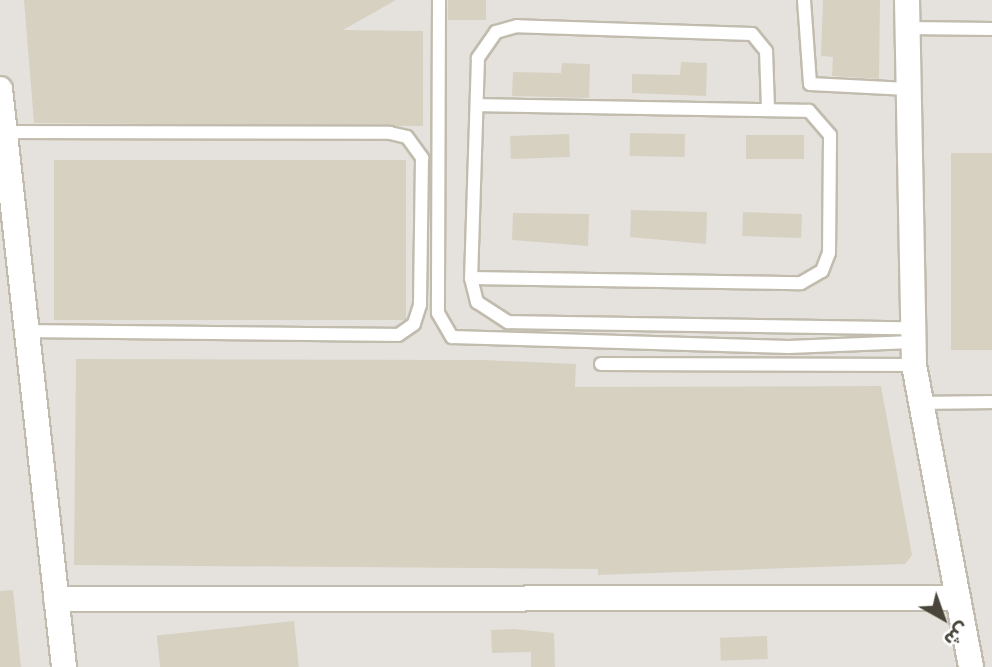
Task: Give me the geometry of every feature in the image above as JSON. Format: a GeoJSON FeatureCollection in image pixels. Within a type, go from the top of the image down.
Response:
{"type":"FeatureCollection","features":[{"type":"Feature","properties":{"kind":"street"},"geometry":{"type":"LineString","coordinates":[[907,0],[913,345],[919,403],[971,667]]}},
{"type":"Feature","properties":{"kind":"street"},"geometry":{"type":"LineString","coordinates":[[0,89],[64,667]]}},
{"type":"Feature","properties":{"kind":"street"},"geometry":{"type":"LineString","coordinates":[[56,599],[957,598]]}},
{"type":"Feature","properties":{"kind":"lane"},"geometry":{"type":"LineString","coordinates":[[439,0],[438,313],[452,337],[789,347],[913,345]]}},
{"type":"Feature","properties":{"kind":"lane"},"geometry":{"type":"LineString","coordinates":[[804,0],[810,84],[908,89]]}},
{"type":"Feature","properties":{"kind":"lane"},"geometry":{"type":"LineString","coordinates":[[768,108],[766,51],[752,34],[517,26],[496,32],[482,48],[477,104],[471,278],[477,302],[508,322],[913,345]]}},
{"type":"Feature","properties":{"kind":"lane"},"geometry":{"type":"LineString","coordinates":[[907,28],[992,29]]}},
{"type":"Feature","properties":{"kind":"lane"},"geometry":{"type":"LineString","coordinates":[[471,278],[801,283],[816,277],[829,253],[830,135],[809,111],[768,108],[477,104]]}},
{"type":"Feature","properties":{"kind":"lane"},"geometry":{"type":"LineString","coordinates":[[5,132],[390,133],[407,137],[422,158],[420,305],[414,324],[398,335],[27,331]]}},
{"type":"Feature","properties":{"kind":"lane"},"geometry":{"type":"LineString","coordinates":[[601,364],[913,345]]}},
{"type":"Feature","properties":{"kind":"lane"},"geometry":{"type":"LineString","coordinates":[[919,403],[992,402]]}},
{"type":"Feature","properties":{"kind":"shaded area"},"geometry":{"type":"Polygon","coordinates":[[[0,0],[992,0],[992,667],[0,667],[0,0]]]}},
{"type":"Feature","properties":{"kind":"building"},"geometry":{"type":"Polygon","coordinates":[[[24,0],[396,0],[343,30],[423,31],[423,126],[34,123],[24,0]]]}},
{"type":"Feature","properties":{"kind":"building"},"geometry":{"type":"Polygon","coordinates":[[[448,0],[486,0],[486,20],[448,20],[448,0]]]}},
{"type":"Feature","properties":{"kind":"building"},"geometry":{"type":"Polygon","coordinates":[[[823,0],[880,0],[879,79],[832,76],[833,57],[821,56],[823,0]]]}},
{"type":"Feature","properties":{"kind":"building"},"geometry":{"type":"Polygon","coordinates":[[[681,62],[707,63],[706,96],[632,93],[632,74],[680,75],[681,62]]]}},
{"type":"Feature","properties":{"kind":"building"},"geometry":{"type":"Polygon","coordinates":[[[562,63],[590,64],[589,98],[512,96],[513,72],[561,73],[562,63]]]}},
{"type":"Feature","properties":{"kind":"building"},"geometry":{"type":"Polygon","coordinates":[[[630,133],[685,134],[685,157],[630,156],[630,133]]]}},
{"type":"Feature","properties":{"kind":"building"},"geometry":{"type":"Polygon","coordinates":[[[569,134],[570,157],[511,159],[510,136],[569,134]]]}},
{"type":"Feature","properties":{"kind":"building"},"geometry":{"type":"Polygon","coordinates":[[[746,135],[804,135],[804,159],[746,159],[746,135]]]}},
{"type":"Feature","properties":{"kind":"building"},"geometry":{"type":"Polygon","coordinates":[[[951,153],[992,153],[992,350],[951,350],[951,153]]]}},
{"type":"Feature","properties":{"kind":"building"},"geometry":{"type":"Polygon","coordinates":[[[54,160],[406,160],[406,320],[54,320],[54,160]]]}},
{"type":"Feature","properties":{"kind":"building"},"geometry":{"type":"Polygon","coordinates":[[[631,210],[707,212],[706,244],[630,237],[631,210]]]}},
{"type":"Feature","properties":{"kind":"building"},"geometry":{"type":"Polygon","coordinates":[[[743,212],[802,214],[801,238],[742,236],[743,212]]]}},
{"type":"Feature","properties":{"kind":"building"},"geometry":{"type":"Polygon","coordinates":[[[513,213],[589,214],[588,246],[512,240],[513,213]]]}},
{"type":"Feature","properties":{"kind":"building"},"geometry":{"type":"Polygon","coordinates":[[[76,359],[484,360],[576,364],[575,387],[881,386],[912,555],[905,564],[598,575],[598,569],[74,565],[76,359]]]}},
{"type":"Feature","properties":{"kind":"building"},"geometry":{"type":"Polygon","coordinates":[[[13,590],[21,667],[0,667],[0,591],[13,590]]]}},
{"type":"Feature","properties":{"kind":"building"},"geometry":{"type":"Polygon","coordinates":[[[294,621],[299,667],[160,667],[157,635],[294,621]]]}},
{"type":"Feature","properties":{"kind":"building"},"geometry":{"type":"Polygon","coordinates":[[[491,630],[554,633],[555,667],[531,667],[531,652],[492,653],[491,630]]]}},
{"type":"Feature","properties":{"kind":"building"},"geometry":{"type":"Polygon","coordinates":[[[767,636],[768,659],[721,661],[720,638],[767,636]]]}}]}
